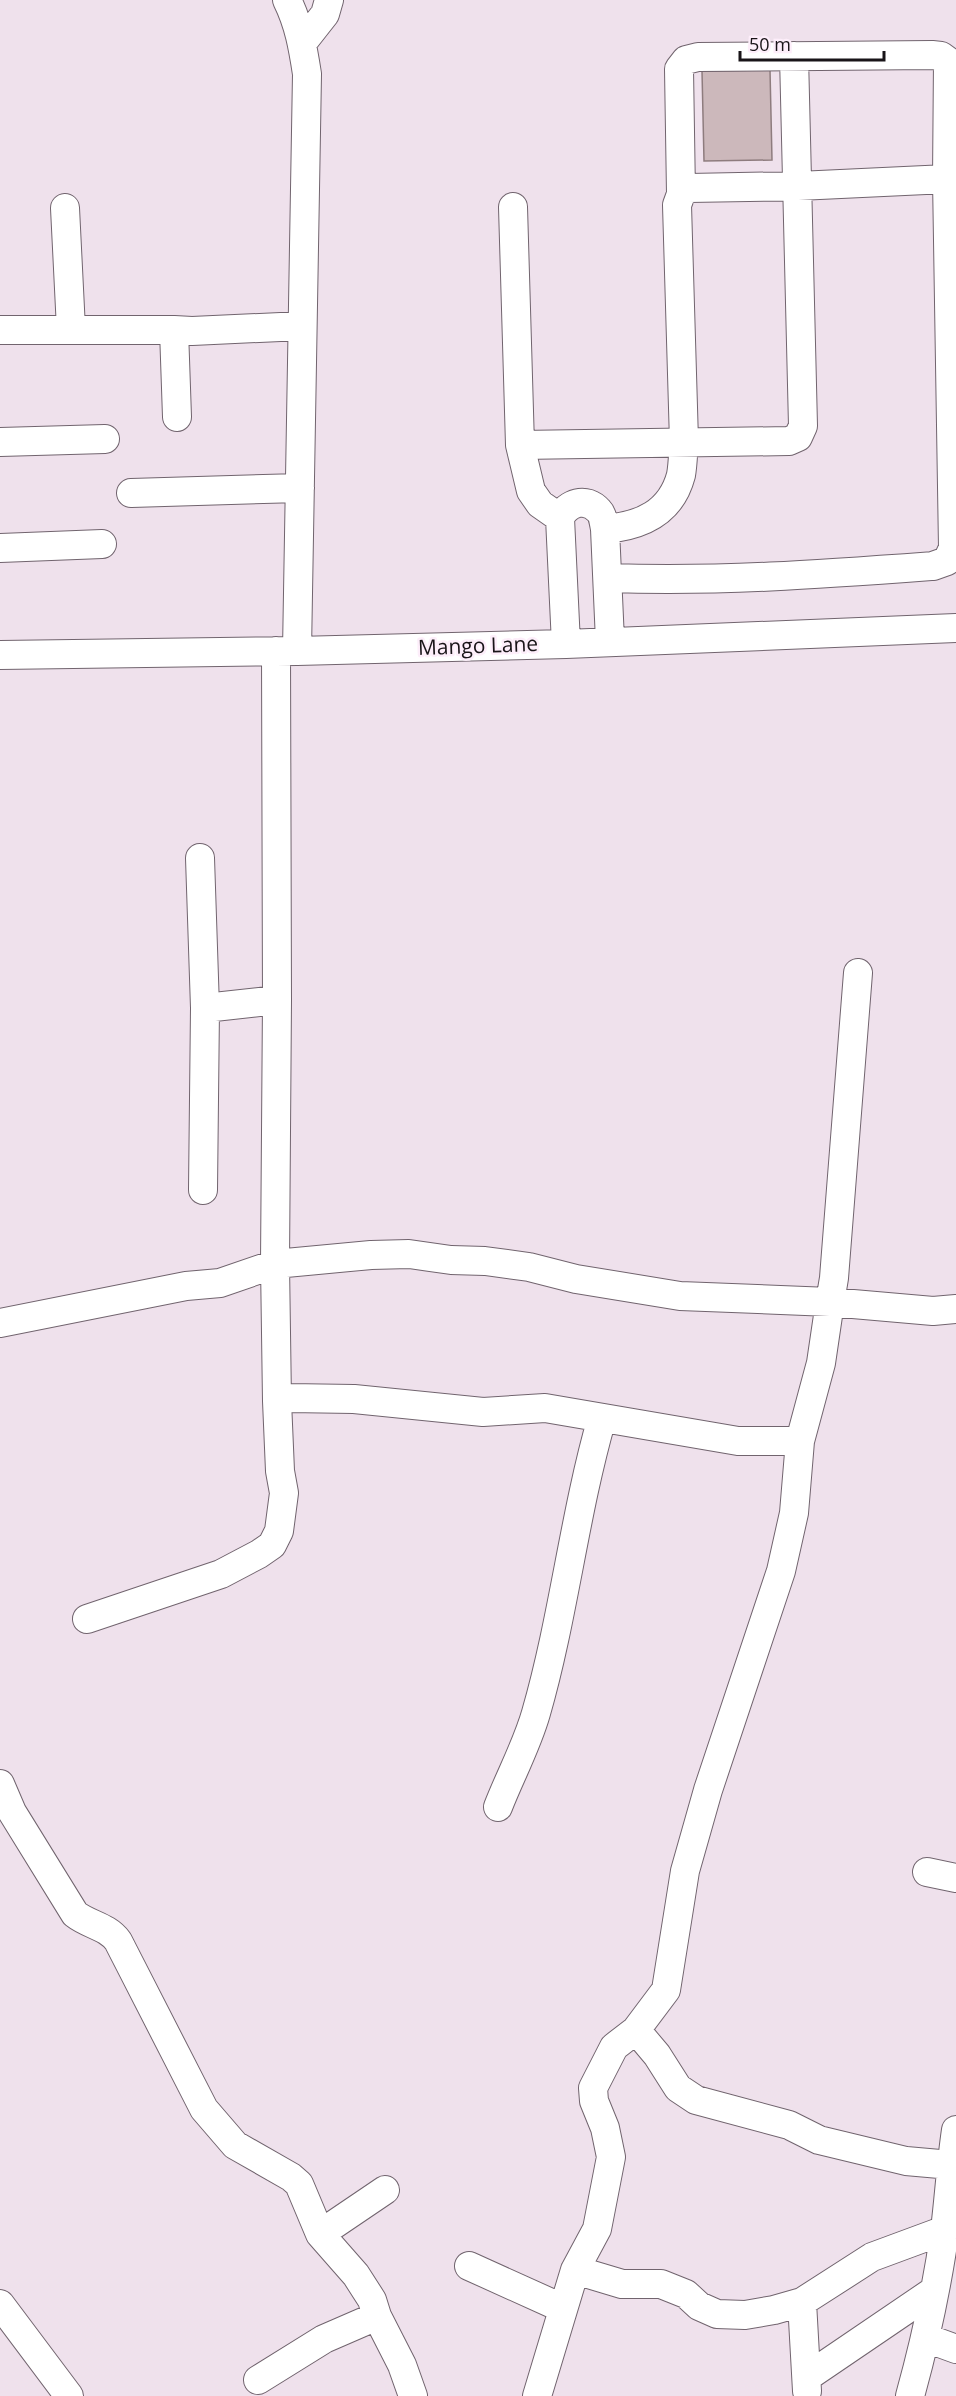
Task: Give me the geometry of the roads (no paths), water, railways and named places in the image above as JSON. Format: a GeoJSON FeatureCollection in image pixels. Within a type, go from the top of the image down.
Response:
{"type":"FeatureCollection","features":[{"type":"Feature","properties":{"kind":"street"},"geometry":{"type":"LineString","coordinates":[[87,1619],[221,1574],[259,1554],[272,1545],[279,1531],[284,1492],[280,1471],[277,1401],[275,1264],[277,1000],[287,651],[300,488],[307,74],[303,42],[296,17],[287,0]]}},
{"type":"Feature","properties":{"kind":"street"},"geometry":{"type":"LineString","coordinates":[[303,42],[325,14],[329,0]]}},
{"type":"Feature","properties":{"kind":"street"},"geometry":{"type":"LineString","coordinates":[[520,445],[789,441],[798,437],[803,426],[794,56]]}},
{"type":"Feature","properties":{"kind":"street"},"geometry":{"type":"LineString","coordinates":[[561,555],[607,553],[707,580],[773,578],[933,566],[948,561],[953,548],[952,230],[948,61],[941,56],[698,57],[686,60],[679,69],[681,194],[677,205],[684,441],[681,475],[670,498],[655,515],[627,527],[607,553]]}},
{"type":"Feature","properties":{"kind":"street"},"geometry":{"type":"LineString","coordinates":[[681,194],[689,188],[950,185]]}},
{"type":"Feature","properties":{"kind":"street"},"geometry":{"type":"LineString","coordinates":[[513,207],[520,445],[531,491],[540,504],[560,518]]}},
{"type":"Feature","properties":{"kind":"street"},"geometry":{"type":"LineString","coordinates":[[65,208],[71,329]]}},
{"type":"Feature","properties":{"kind":"street"},"geometry":{"type":"LineString","coordinates":[[0,330],[192,331],[302,326]]}},
{"type":"Feature","properties":{"kind":"street"},"geometry":{"type":"LineString","coordinates":[[174,330],[177,417]]}},
{"type":"Feature","properties":{"kind":"street"},"geometry":{"type":"LineString","coordinates":[[0,442],[105,439]]}},
{"type":"Feature","properties":{"kind":"street"},"geometry":{"type":"LineString","coordinates":[[131,493],[300,488]]}},
{"type":"Feature","properties":{"kind":"street"},"geometry":{"type":"LineString","coordinates":[[566,644],[560,518],[564,508],[577,502],[588,502],[600,511],[607,553],[610,641]]}},
{"type":"Feature","properties":{"kind":"street"},"geometry":{"type":"LineString","coordinates":[[0,548],[102,544]]}},
{"type":"Feature","properties":{"kind":"street","name":"Mango Lane"},"geometry":{"type":"LineString","coordinates":[[0,655],[566,644],[956,628]]}},
{"type":"Feature","properties":{"kind":"street"},"geometry":{"type":"LineString","coordinates":[[200,858],[206,1008],[203,1190]]}},
{"type":"Feature","properties":{"kind":"street"},"geometry":{"type":"LineString","coordinates":[[537,2396],[575,2270],[597,2229],[611,2157],[605,2128],[594,2101],[593,2088],[596,2077],[614,2047],[636,2030],[666,1990],[688,1860],[708,1790],[781,1571],[794,1513],[800,1441],[820,1364],[834,1278],[858,973]]}},
{"type":"Feature","properties":{"kind":"street"},"geometry":{"type":"LineString","coordinates":[[206,1008],[277,1000]]}},
{"type":"Feature","properties":{"kind":"street"},"geometry":{"type":"LineString","coordinates":[[0,1323],[129,1296],[186,1286],[220,1283],[275,1264],[334,1257],[409,1254],[530,1267],[576,1279],[681,1296],[830,1302],[911,1309],[956,1309]]}},
{"type":"Feature","properties":{"kind":"street"},"geometry":{"type":"LineString","coordinates":[[277,1401],[289,1398],[354,1399],[483,1412],[545,1408],[738,1441],[800,1441]]}},
{"type":"Feature","properties":{"kind":"street"},"geometry":{"type":"LineString","coordinates":[[498,1807],[535,1716],[548,1669],[585,1478],[602,1418]]}},
{"type":"Feature","properties":{"kind":"street"},"geometry":{"type":"LineString","coordinates":[[0,1784],[12,1812],[75,1914],[85,1922],[106,1929],[118,1941],[204,2109],[235,2145],[291,2177],[299,2184],[320,2234],[356,2275],[372,2300],[377,2316],[402,2365],[413,2396]]}},
{"type":"Feature","properties":{"kind":"street"},"geometry":{"type":"LineString","coordinates":[[927,1872],[956,1878]]}},
{"type":"Feature","properties":{"kind":"street"},"geometry":{"type":"LineString","coordinates":[[636,2030],[657,2055],[678,2088],[696,2100],[789,2125],[819,2140],[906,2161],[951,2165]]}},
{"type":"Feature","properties":{"kind":"street"},"geometry":{"type":"LineString","coordinates":[[910,2396],[926,2338],[935,2290],[945,2230],[956,2130]]}},
{"type":"Feature","properties":{"kind":"street"},"geometry":{"type":"LineString","coordinates":[[320,2234],[385,2190]]}},
{"type":"Feature","properties":{"kind":"street"},"geometry":{"type":"LineString","coordinates":[[575,2270],[615,2282],[661,2284],[686,2294],[699,2307],[717,2314],[755,2313],[802,2302],[872,2257],[945,2230]]}},
{"type":"Feature","properties":{"kind":"street"},"geometry":{"type":"LineString","coordinates":[[470,2266],[562,2308]]}},
{"type":"Feature","properties":{"kind":"street"},"geometry":{"type":"LineString","coordinates":[[807,2386],[935,2290]]}},
{"type":"Feature","properties":{"kind":"street"},"geometry":{"type":"LineString","coordinates":[[802,2302],[807,2386]]}},
{"type":"Feature","properties":{"kind":"street"},"geometry":{"type":"LineString","coordinates":[[0,2304],[69,2396]]}},
{"type":"Feature","properties":{"kind":"street"},"geometry":{"type":"LineString","coordinates":[[258,2380],[324,2339],[377,2316]]}},
{"type":"Feature","properties":{"kind":"street"},"geometry":{"type":"LineString","coordinates":[[926,2338],[956,2349]]}}]}
